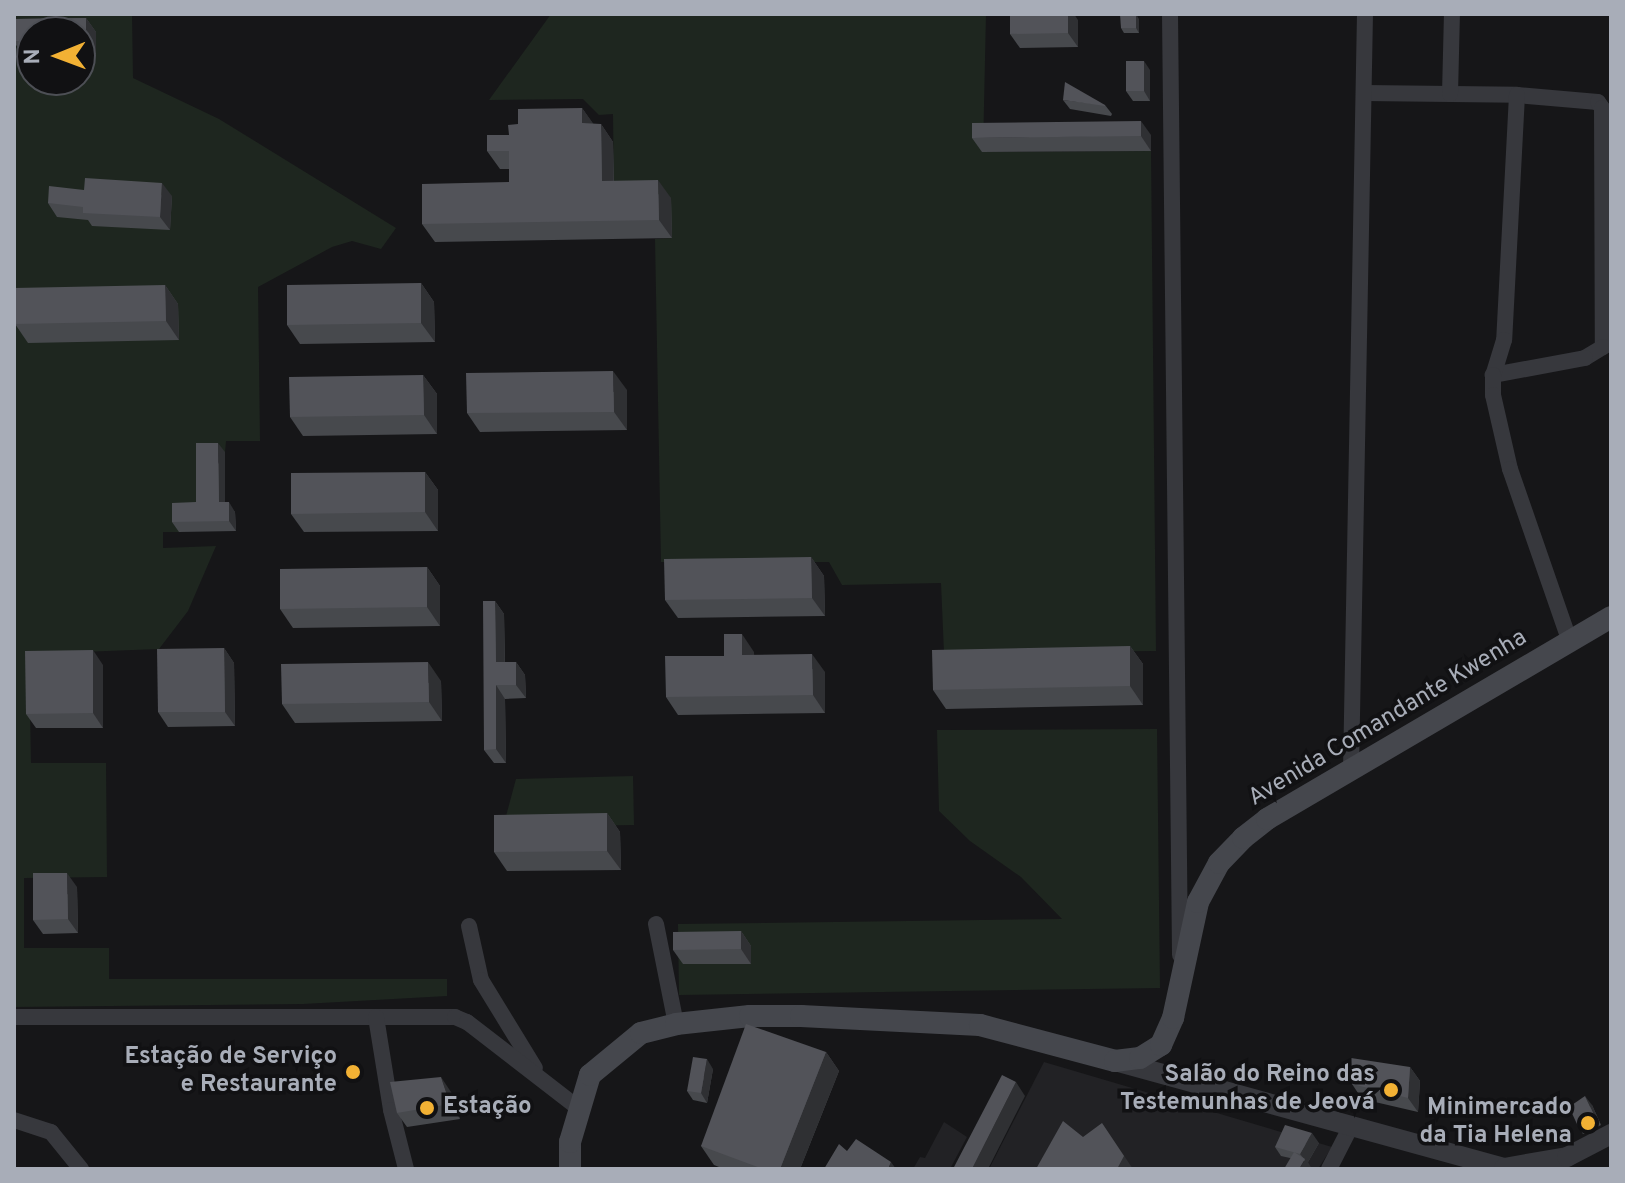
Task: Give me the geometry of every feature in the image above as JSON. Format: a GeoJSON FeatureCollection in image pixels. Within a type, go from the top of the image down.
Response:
{"type":"FeatureCollection","features":[{"type":"Feature","properties":{"kind":"main road","name":"Avenida Comandante Kwenha"},"geometry":{"type":"LineString","coordinates":[[1115,1061],[1140,1058],[1161,1045],[1173,1018],[1198,902],[1219,863],[1267,819],[1611,617]]}},
{"type":"Feature","properties":{"kind":"main road"},"geometry":{"type":"LineString","coordinates":[[570,1169],[570,1142],[577,1107],[590,1075],[641,1033],[676,1024],[775,1016],[980,1025],[1115,1061]]}},
{"type":"Feature","properties":{"kind":"street"},"geometry":{"type":"LineString","coordinates":[[1170,14],[1180,977]]}},
{"type":"Feature","properties":{"kind":"street"},"geometry":{"type":"LineString","coordinates":[[1351,770],[1365,14]]}},
{"type":"Feature","properties":{"kind":"street"},"geometry":{"type":"LineString","coordinates":[[1450,94],[1452,14]]}},
{"type":"Feature","properties":{"kind":"street"},"geometry":{"type":"LineString","coordinates":[[1364,93],[1517,95],[1598,102],[1602,108],[1608,241],[1605,336],[1599,353],[1493,375]]}},
{"type":"Feature","properties":{"kind":"street"},"geometry":{"type":"LineString","coordinates":[[1517,95],[1504,340],[1493,375],[1493,395],[1510,469],[1570,642]]}},
{"type":"Feature","properties":{"kind":"street"},"geometry":{"type":"LineString","coordinates":[[656,924],[676,1024]]}},
{"type":"Feature","properties":{"kind":"street"},"geometry":{"type":"LineString","coordinates":[[469,926],[481,980],[546,1085]]}},
{"type":"Feature","properties":{"kind":"street"},"geometry":{"type":"LineString","coordinates":[[14,1017],[455,1017],[467,1022],[577,1107]]}},
{"type":"Feature","properties":{"kind":"street"},"geometry":{"type":"LineString","coordinates":[[376,1017],[391,1110],[406,1169]]}},
{"type":"Feature","properties":{"kind":"street"},"geometry":{"type":"LineString","coordinates":[[1115,1061],[1504,1168],[1567,1157],[1611,1134]]}},
{"type":"Feature","properties":{"kind":"street"},"geometry":{"type":"LineString","coordinates":[[14,1120],[51,1132],[81,1169]]}},
{"type":"Feature","properties":{"kind":"street"},"geometry":{"type":"LineString","coordinates":[[1329,1169],[1351,1126]]}},
{"type":"Feature","properties":{"kind":"shaded area"},"geometry":{"type":"Polygon","coordinates":[[[14,14],[132,14],[133,78],[219,119],[396,228],[381,249],[352,241],[332,247],[258,287],[260,441],[226,441],[225,452],[203,453],[204,512],[179,512],[179,532],[163,532],[163,548],[216,546],[188,611],[159,649],[29,654],[31,763],[106,763],[107,877],[24,878],[24,948],[109,948],[109,979],[447,979],[447,996],[303,1004],[14,1007],[14,14]]]}},
{"type":"Feature","properties":{"kind":"shaded area"},"geometry":{"type":"Polygon","coordinates":[[[551,14],[986,14],[983,152],[1151,151],[1156,651],[944,653],[941,583],[842,585],[829,562],[661,562],[655,239],[672,238],[614,200],[613,114],[599,115],[583,99],[489,100],[551,14]]]}},
{"type":"Feature","properties":{"kind":"shaded area"},"geometry":{"type":"Polygon","coordinates":[[[1157,729],[1160,988],[679,995],[678,924],[1062,919],[1021,877],[970,841],[939,811],[937,730],[1157,729]]]}},
{"type":"Feature","properties":{"kind":"shaded area"},"geometry":{"type":"Polygon","coordinates":[[[633,776],[634,825],[503,827],[516,779],[633,776]]]}},
{"type":"Feature","properties":{"kind":"shaded area"},"geometry":{"type":"Polygon","coordinates":[[[1044,1062],[1332,1147],[1318,1169],[989,1169],[1044,1062]]]}},
{"type":"Feature","properties":{"kind":"shaded area"},"geometry":{"type":"Polygon","coordinates":[[[944,1122],[967,1137],[950,1169],[913,1169],[920,1157],[925,1158],[944,1122]]]}},
{"type":"Feature","properties":{"kind":"building"},"geometry":{"type":"Polygon","coordinates":[[[1010,14],[1068,14],[1068,33],[1010,34],[1010,14]]]}},
{"type":"Feature","properties":{"kind":"building"},"geometry":{"type":"Polygon","coordinates":[[[1120,14],[1136,14],[1136,28],[1121,28],[1120,14]]]}},
{"type":"Feature","properties":{"kind":"building"},"geometry":{"type":"Polygon","coordinates":[[[16,19],[16,41],[14,41],[16,19]]]}},
{"type":"Feature","properties":{"kind":"building"},"geometry":{"type":"Polygon","coordinates":[[[1126,61],[1144,61],[1144,91],[1126,91],[1126,61]]]}},
{"type":"Feature","properties":{"kind":"building"},"geometry":{"type":"Polygon","coordinates":[[[1065,82],[1105,105],[1105,106],[1063,100],[1065,82]]]}},
{"type":"Feature","properties":{"kind":"building"},"geometry":{"type":"Polygon","coordinates":[[[582,108],[582,123],[601,124],[602,181],[658,180],[659,220],[422,224],[422,184],[509,182],[509,151],[487,151],[487,135],[509,135],[508,125],[518,124],[518,109],[582,108]]]}},
{"type":"Feature","properties":{"kind":"building"},"geometry":{"type":"Polygon","coordinates":[[[1141,121],[1141,136],[972,138],[972,123],[1141,121]]]}},
{"type":"Feature","properties":{"kind":"building"},"geometry":{"type":"Polygon","coordinates":[[[85,178],[162,183],[160,217],[83,213],[83,207],[48,203],[49,186],[84,190],[85,178]]]}},
{"type":"Feature","properties":{"kind":"building"},"geometry":{"type":"Polygon","coordinates":[[[421,283],[421,323],[287,325],[287,285],[421,283]]]}},
{"type":"Feature","properties":{"kind":"building"},"geometry":{"type":"Polygon","coordinates":[[[165,285],[166,321],[15,324],[14,288],[165,285]]]}},
{"type":"Feature","properties":{"kind":"building"},"geometry":{"type":"Polygon","coordinates":[[[613,371],[614,412],[467,413],[466,373],[613,371]]]}},
{"type":"Feature","properties":{"kind":"building"},"geometry":{"type":"Polygon","coordinates":[[[423,375],[424,415],[290,417],[289,377],[423,375]]]}},
{"type":"Feature","properties":{"kind":"building"},"geometry":{"type":"Polygon","coordinates":[[[196,443],[218,443],[219,502],[229,502],[229,521],[172,522],[172,503],[196,502],[196,443]]]}},
{"type":"Feature","properties":{"kind":"building"},"geometry":{"type":"Polygon","coordinates":[[[425,472],[425,512],[291,514],[291,473],[425,472]]]}},
{"type":"Feature","properties":{"kind":"building"},"geometry":{"type":"Polygon","coordinates":[[[811,557],[812,598],[665,600],[664,559],[811,557]]]}},
{"type":"Feature","properties":{"kind":"building"},"geometry":{"type":"Polygon","coordinates":[[[427,567],[427,607],[280,609],[280,569],[427,567]]]}},
{"type":"Feature","properties":{"kind":"building"},"geometry":{"type":"Polygon","coordinates":[[[483,601],[495,601],[496,662],[516,662],[516,685],[496,685],[496,749],[484,750],[483,601]]]}},
{"type":"Feature","properties":{"kind":"building"},"geometry":{"type":"Polygon","coordinates":[[[724,634],[742,634],[742,655],[812,654],[813,695],[666,697],[665,656],[724,656],[724,634]]]}},
{"type":"Feature","properties":{"kind":"building"},"geometry":{"type":"Polygon","coordinates":[[[1130,646],[1130,686],[933,690],[932,650],[1130,646]]]}},
{"type":"Feature","properties":{"kind":"building"},"geometry":{"type":"Polygon","coordinates":[[[224,648],[225,712],[158,712],[157,649],[224,648]]]}},
{"type":"Feature","properties":{"kind":"building"},"geometry":{"type":"Polygon","coordinates":[[[93,650],[93,713],[26,714],[25,651],[93,650]]]}},
{"type":"Feature","properties":{"kind":"building"},"geometry":{"type":"Polygon","coordinates":[[[428,662],[429,702],[282,704],[281,664],[428,662]]]}},
{"type":"Feature","properties":{"kind":"building"},"geometry":{"type":"Polygon","coordinates":[[[607,813],[607,851],[494,852],[494,815],[607,813]]]}},
{"type":"Feature","properties":{"kind":"building"},"geometry":{"type":"Polygon","coordinates":[[[33,873],[67,873],[68,919],[33,920],[33,873]]]}},
{"type":"Feature","properties":{"kind":"building"},"geometry":{"type":"Polygon","coordinates":[[[741,931],[741,949],[673,950],[673,932],[741,931]]]}},
{"type":"Feature","properties":{"kind":"building"},"geometry":{"type":"Polygon","coordinates":[[[746,1024],[826,1052],[780,1169],[763,1169],[701,1146],[746,1024]]]}},
{"type":"Feature","properties":{"kind":"building"},"geometry":{"type":"Polygon","coordinates":[[[693,1057],[707,1059],[701,1093],[687,1091],[693,1057]]]}},
{"type":"Feature","properties":{"kind":"building"},"geometry":{"type":"Polygon","coordinates":[[[1351,1058],[1410,1067],[1408,1098],[1352,1084],[1351,1058]]]}},
{"type":"Feature","properties":{"kind":"building"},"geometry":{"type":"Polygon","coordinates":[[[1002,1075],[1016,1082],[972,1169],[953,1169],[1002,1075]]]}},
{"type":"Feature","properties":{"kind":"building"},"geometry":{"type":"Polygon","coordinates":[[[441,1077],[450,1104],[397,1113],[390,1082],[441,1077]]]}},
{"type":"Feature","properties":{"kind":"building"},"geometry":{"type":"Polygon","coordinates":[[[1585,1096],[1594,1115],[1577,1124],[1569,1107],[1585,1096]]]}},
{"type":"Feature","properties":{"kind":"building"},"geometry":{"type":"Polygon","coordinates":[[[1063,1121],[1083,1137],[1102,1123],[1124,1156],[1117,1169],[1036,1169],[1063,1121]]]}},
{"type":"Feature","properties":{"kind":"building"},"geometry":{"type":"Polygon","coordinates":[[[1285,1125],[1312,1133],[1300,1154],[1275,1147],[1285,1125]]]}},
{"type":"Feature","properties":{"kind":"building"},"geometry":{"type":"Polygon","coordinates":[[[856,1139],[891,1162],[888,1169],[824,1169],[839,1144],[847,1151],[856,1139]]]}},
{"type":"Feature","properties":{"kind":"building"},"geometry":{"type":"Polygon","coordinates":[[[1294,1152],[1305,1159],[1299,1169],[1284,1169],[1294,1152]]]}},
{"type":"Feature","properties":{"kind":"place","name":"Estação de Serviço e Restaurante"},"geometry":{"type":"Point","coordinates":[353,1072]}},
{"type":"Feature","properties":{"kind":"place","name":"Salão do Reino das Testemunhas de Jeová"},"geometry":{"type":"Point","coordinates":[1391,1090]}},
{"type":"Feature","properties":{"kind":"place","name":"Estação"},"geometry":{"type":"Point","coordinates":[427,1108]}},
{"type":"Feature","properties":{"kind":"place","name":"Minimercado da Tia Helena"},"geometry":{"type":"Point","coordinates":[1588,1123]}}]}
